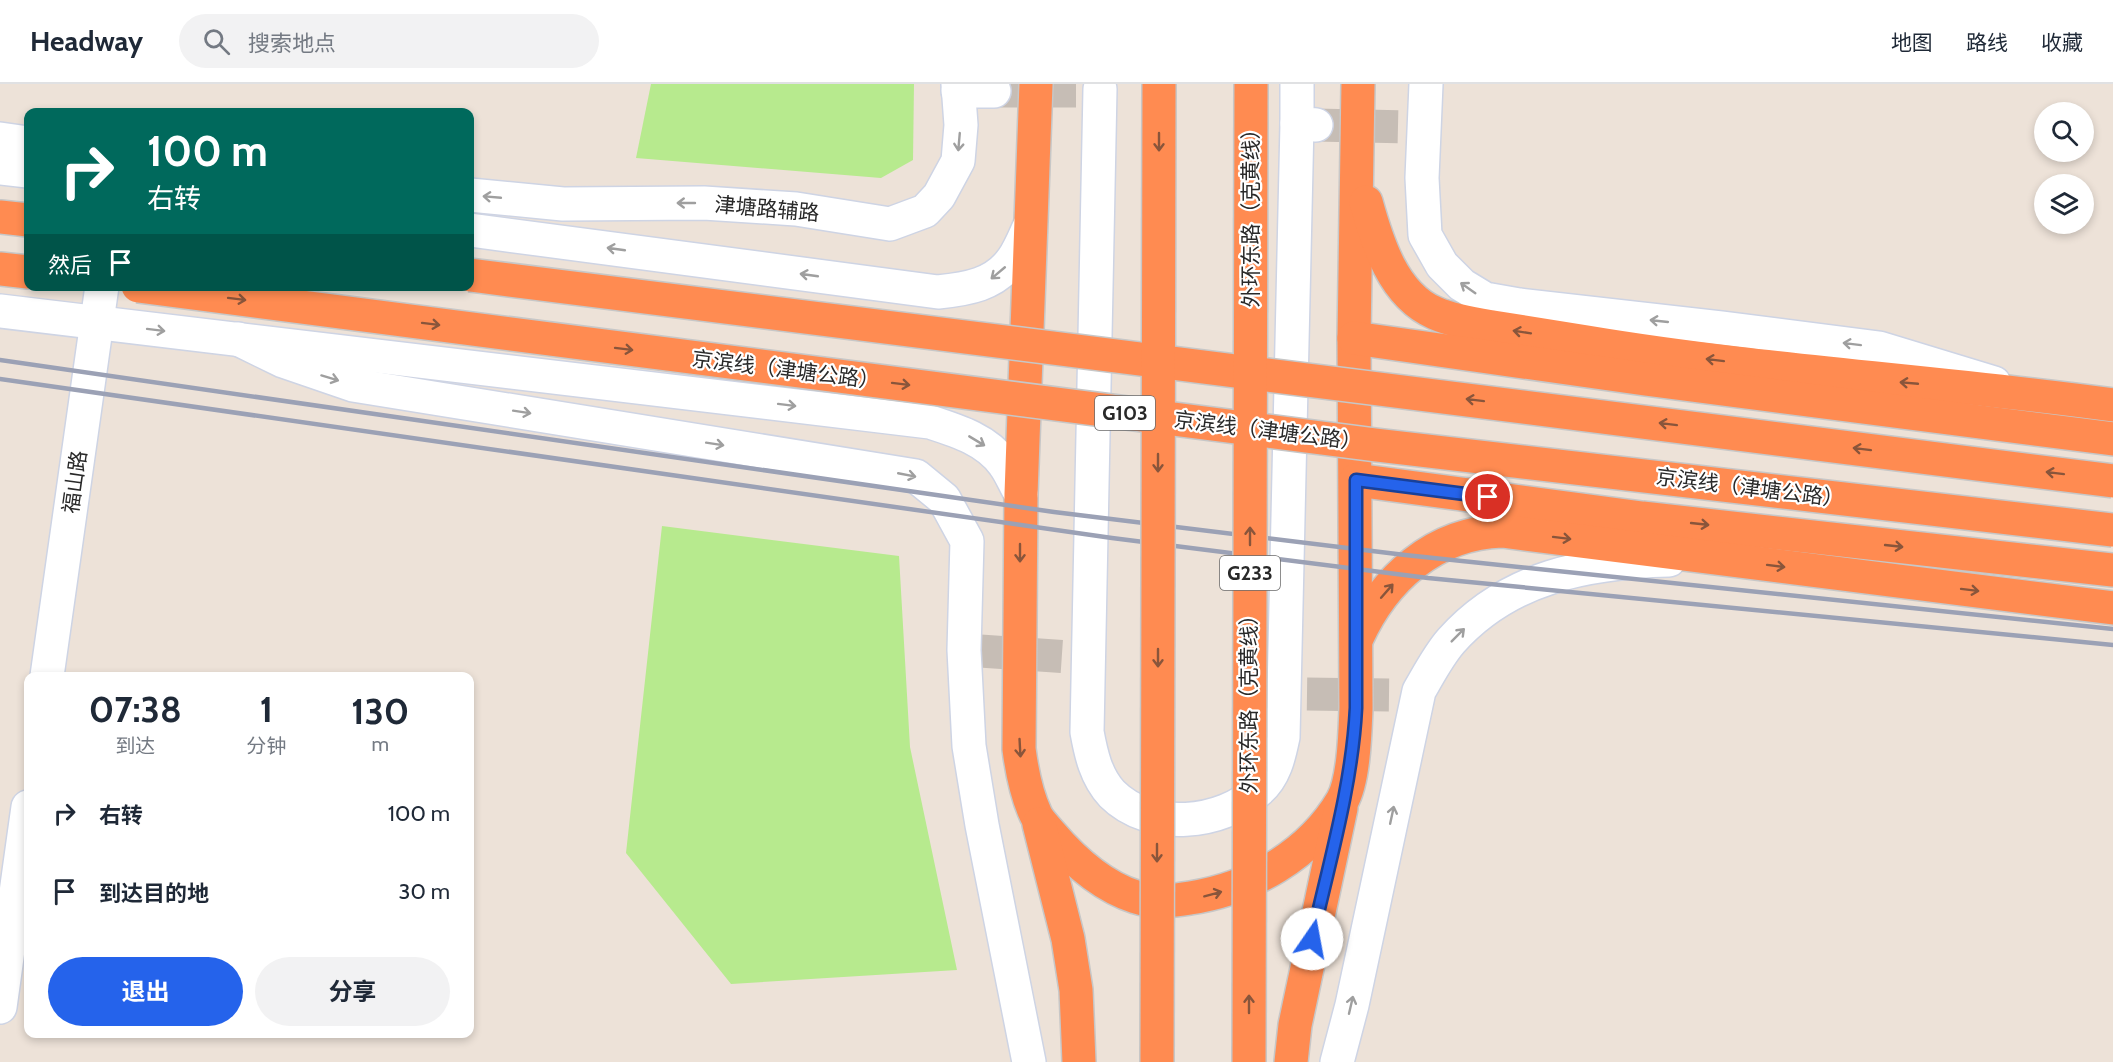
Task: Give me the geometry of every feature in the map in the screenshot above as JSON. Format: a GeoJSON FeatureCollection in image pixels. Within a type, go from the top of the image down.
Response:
{"type":"FeatureCollection","features":[{"type":"Feature","properties":{"kind":"highway"},"geometry":{"type":"LineString","coordinates":[[1036,84],[1021,494],[1019,749],[1024,783],[1037,817],[1068,939],[1076,990],[1079,1062]]}},
{"type":"Feature","properties":{"kind":"highway"},"geometry":{"type":"LineString","coordinates":[[1157,1062],[1159,84]]}},
{"type":"Feature","properties":{"kind":"highway","name":"外环东路（克黄线）"},"geometry":{"type":"LineString","coordinates":[[1249,1062],[1251,84]]}},
{"type":"Feature","properties":{"kind":"highway"},"geometry":{"type":"LineString","coordinates":[[1291,1062],[1295,1025],[1307,963],[1354,743],[1356,480],[1354,338],[1358,84]]}},
{"type":"Feature","properties":{"kind":"highway"},"geometry":{"type":"LineString","coordinates":[[1356,145],[1366,200],[1374,232],[1384,257],[1410,295],[1434,313],[1462,322],[1625,349],[2113,405]]}},
{"type":"Feature","properties":{"kind":"highway"},"geometry":{"type":"LineString","coordinates":[[0,217],[24,220]]}},
{"type":"Feature","properties":{"kind":"highway"},"geometry":{"type":"LineString","coordinates":[[0,269],[24,272]]}},
{"type":"Feature","properties":{"kind":"highway"},"geometry":{"type":"LineString","coordinates":[[474,275],[2113,480]]}},
{"type":"Feature","properties":{"kind":"highway","name":"京滨线（津塘公路）"},"geometry":{"type":"LineString","coordinates":[[177,291],[1376,445],[2113,530]]}},
{"type":"Feature","properties":{"kind":"highway"},"geometry":{"type":"LineString","coordinates":[[1354,338],[1645,379],[2113,439]]}},
{"type":"Feature","properties":{"kind":"highway"},"geometry":{"type":"LineString","coordinates":[[1356,480],[1642,518],[2113,570]]}},
{"type":"Feature","properties":{"kind":"highway"},"geometry":{"type":"LineString","coordinates":[[1356,640],[1379,599],[1410,567],[1432,550],[1480,532],[1502,531],[2113,608]]}},
{"type":"Feature","properties":{"kind":"highway"},"geometry":{"type":"LineString","coordinates":[[1037,817],[1064,850],[1089,873],[1136,897],[1160,901],[1219,892],[1272,870],[1321,831],[1343,800]]}},
{"type":"Feature","properties":{"kind":"street"},"geometry":{"type":"LineString","coordinates":[[1092,88],[1078,657],[1087,732],[1092,758],[1099,776],[1112,794],[1127,807],[1144,815],[1170,820],[1208,816],[1235,806],[1259,790],[1273,773],[1295,694],[1307,124],[1298,84]]}},
{"type":"Feature","properties":{"kind":"street"},"geometry":{"type":"LineString","coordinates":[[1426,84],[1417,126],[1425,235],[1442,265],[1462,285],[1485,299],[1519,306],[1721,327],[1879,348],[2030,394]]}},
{"type":"Feature","properties":{"kind":"street"},"geometry":{"type":"LineString","coordinates":[[958,88],[994,91]]}},
{"type":"Feature","properties":{"kind":"street","name":"津塘路辅路"},"geometry":{"type":"LineString","coordinates":[[474,195],[562,204],[704,203],[796,209],[890,224],[925,211],[939,196],[958,161],[961,125],[958,88]]}},
{"type":"Feature","properties":{"kind":"street"},"geometry":{"type":"LineString","coordinates":[[0,139],[24,142]]}},
{"type":"Feature","properties":{"kind":"street"},"geometry":{"type":"LineString","coordinates":[[0,168],[24,171]]}},
{"type":"Feature","properties":{"kind":"street"},"geometry":{"type":"LineString","coordinates":[[474,231],[938,292],[983,284],[999,274],[1013,260],[1030,225]]}},
{"type":"Feature","properties":{"kind":"street","name":"福山路"},"geometry":{"type":"LineString","coordinates":[[48,672],[101,291]]}},
{"type":"Feature","properties":{"kind":"street"},"geometry":{"type":"LineString","coordinates":[[0,311],[930,422],[964,433],[991,449],[1005,465],[1021,494]]}},
{"type":"Feature","properties":{"kind":"street"},"geometry":{"type":"LineString","coordinates":[[238,339],[283,361],[353,385],[916,476],[944,499],[967,541],[972,650],[969,746],[982,825],[1029,1062]]}},
{"type":"Feature","properties":{"kind":"street"},"geometry":{"type":"LineString","coordinates":[[1337,1062],[1352,1005],[1405,693],[1476,616],[1513,591],[1575,569],[1641,561],[1726,559]]}},
{"type":"Feature","properties":{"kind":"street"},"geometry":{"type":"LineString","coordinates":[[0,1007],[24,836]]}},
{"type":"Feature","properties":{"kind":"green space"},"geometry":{"type":"Polygon","coordinates":[[[651,84],[914,84],[913,160],[881,178],[636,158],[651,84]]]}},
{"type":"Feature","properties":{"kind":"green space"},"geometry":{"type":"Polygon","coordinates":[[[662,526],[899,556],[910,747],[957,970],[731,984],[626,853],[662,526]]]}},
{"type":"Feature","properties":{"kind":"tunnel"},"geometry":{"type":"LineString","coordinates":[[994,91],[1077,91]]}},
{"type":"Feature","properties":{"kind":"tunnel"},"geometry":{"type":"LineString","coordinates":[[1316,125],[1408,127]]}},
{"type":"Feature","properties":{"kind":"tunnel"},"geometry":{"type":"LineString","coordinates":[[980,651],[1068,657]]}},
{"type":"Feature","properties":{"kind":"tunnel"},"geometry":{"type":"LineString","coordinates":[[1307,694],[1391,695]]}},
{"type":"Feature","properties":{"kind":"railway"},"geometry":{"type":"LineString","coordinates":[[0,360],[1054,512],[1405,555],[2113,629]]}},
{"type":"Feature","properties":{"kind":"railway"},"geometry":{"type":"LineString","coordinates":[[0,379],[1112,538],[1428,578],[2113,645]]}},
{"type":"Feature","properties":{"kind":"route"},"geometry":{"type":"LineString","coordinates":[[1312,939],[1350,773],[1354,743],[1356,480],[1488,497]]}}]}
